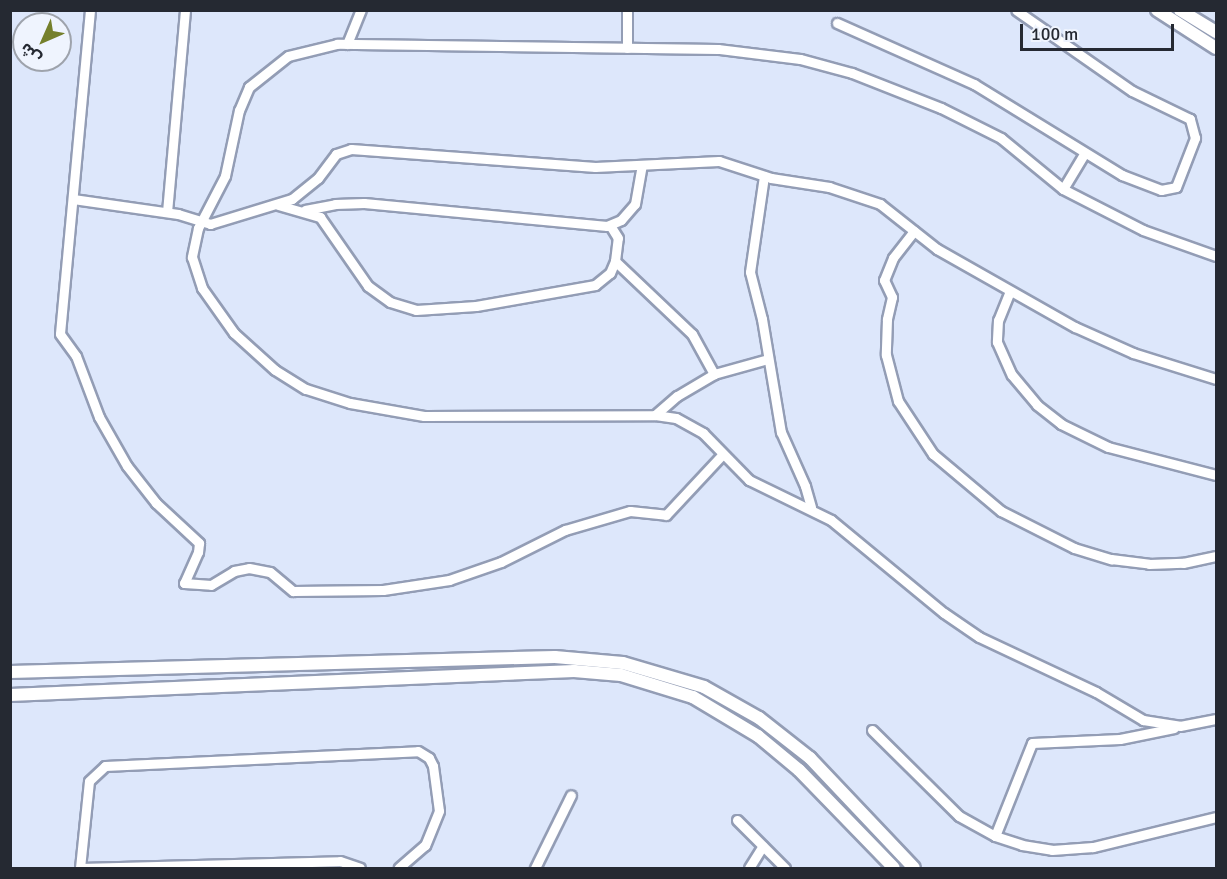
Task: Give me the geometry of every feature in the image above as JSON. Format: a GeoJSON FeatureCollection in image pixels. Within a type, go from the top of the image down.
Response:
{"type":"FeatureCollection","features":[{"type":"Feature","properties":{"kind":"street"},"geometry":{"type":"LineString","coordinates":[[90,10],[60,334],[76,356],[99,417],[128,466],[156,502],[199,543],[184,583],[212,585],[234,571],[249,568],[270,572],[293,591],[383,590],[449,580],[501,562],[565,530],[630,511],[666,515],[722,455]]}},
{"type":"Feature","properties":{"kind":"street"},"geometry":{"type":"LineString","coordinates":[[167,212],[185,10]]}},
{"type":"Feature","properties":{"kind":"street"},"geometry":{"type":"LineString","coordinates":[[347,44],[361,10]]}},
{"type":"Feature","properties":{"kind":"street"},"geometry":{"type":"LineString","coordinates":[[627,10],[627,48]]}},
{"type":"Feature","properties":{"kind":"street"},"geometry":{"type":"LineString","coordinates":[[837,23],[974,84],[1084,154],[1122,175],[1169,191],[1178,184],[1196,138],[1195,128],[1185,116],[1120,83],[1016,10]]}},
{"type":"Feature","properties":{"kind":"street"},"geometry":{"type":"LineString","coordinates":[[1157,10],[1216,48]]}},
{"type":"Feature","properties":{"kind":"street"},"geometry":{"type":"LineString","coordinates":[[1180,10],[1216,32]]}},
{"type":"Feature","properties":{"kind":"street"},"geometry":{"type":"LineString","coordinates":[[1180,726],[1143,720],[1087,687],[979,637],[811,507],[749,480],[694,427],[655,415],[424,416],[319,394],[290,380],[260,359],[211,302],[197,276],[192,257],[201,223],[221,188],[241,102],[254,81],[298,52],[347,44],[745,51],[800,59],[852,73],[941,108],[1001,138],[1063,189],[1143,230],[1216,256]]}},
{"type":"Feature","properties":{"kind":"street"},"geometry":{"type":"LineString","coordinates":[[73,200],[167,212],[210,224],[278,205],[310,185],[336,154],[351,149],[595,167],[642,166],[707,160],[764,176],[817,184],[880,204],[937,249],[1104,341],[1216,379]]}},
{"type":"Feature","properties":{"kind":"street"},"geometry":{"type":"LineString","coordinates":[[1063,189],[1084,154]]}},
{"type":"Feature","properties":{"kind":"street"},"geometry":{"type":"LineString","coordinates":[[305,210],[335,204],[364,203],[610,225],[627,215],[635,204],[642,166]]}},
{"type":"Feature","properties":{"kind":"street"},"geometry":{"type":"LineString","coordinates":[[764,176],[749,262],[781,432],[806,486],[811,507]]}},
{"type":"Feature","properties":{"kind":"street"},"geometry":{"type":"LineString","coordinates":[[278,205],[305,210],[324,221],[368,286],[382,298],[407,308],[455,308],[581,290],[602,282],[615,261],[618,238],[610,225]]}},
{"type":"Feature","properties":{"kind":"street"},"geometry":{"type":"LineString","coordinates":[[914,231],[893,258],[884,280],[892,297],[887,319],[886,355],[898,401],[911,426],[933,454],[1002,511],[1074,548],[1149,564],[1216,556]]}},
{"type":"Feature","properties":{"kind":"street"},"geometry":{"type":"LineString","coordinates":[[615,261],[692,334],[714,374]]}},
{"type":"Feature","properties":{"kind":"street"},"geometry":{"type":"LineString","coordinates":[[1010,291],[998,320],[997,342],[1012,375],[1037,405],[1061,424],[1108,447],[1216,475]]}},
{"type":"Feature","properties":{"kind":"street"},"geometry":{"type":"LineString","coordinates":[[655,415],[677,396],[714,374],[768,359]]}},
{"type":"Feature","properties":{"kind":"street"},"geometry":{"type":"LineString","coordinates":[[10,672],[66,673],[555,657],[641,667],[704,687],[777,730],[821,769],[914,868]]}},
{"type":"Feature","properties":{"kind":"street"},"geometry":{"type":"LineString","coordinates":[[10,695],[574,671],[639,679],[693,697],[758,736],[806,777],[894,868]]}},
{"type":"Feature","properties":{"kind":"street"},"geometry":{"type":"LineString","coordinates":[[66,673],[66,691]]}},
{"type":"Feature","properties":{"kind":"street"},"geometry":{"type":"LineString","coordinates":[[10,687],[38,693]]}},
{"type":"Feature","properties":{"kind":"street"},"geometry":{"type":"LineString","coordinates":[[995,836],[1032,743],[1120,739],[1216,719]]}},
{"type":"Feature","properties":{"kind":"street"},"geometry":{"type":"LineString","coordinates":[[872,730],[947,806],[995,836],[1036,848],[1069,850],[1216,817]]}},
{"type":"Feature","properties":{"kind":"street"},"geometry":{"type":"LineString","coordinates":[[360,868],[340,861],[80,868],[88,785],[101,767],[418,751],[432,762],[439,811],[425,845],[399,868]]}},
{"type":"Feature","properties":{"kind":"street"},"geometry":{"type":"LineString","coordinates":[[535,868],[571,795]]}},
{"type":"Feature","properties":{"kind":"street"},"geometry":{"type":"LineString","coordinates":[[737,820],[785,868]]}},
{"type":"Feature","properties":{"kind":"street"},"geometry":{"type":"LineString","coordinates":[[749,868],[763,846]]}}]}
